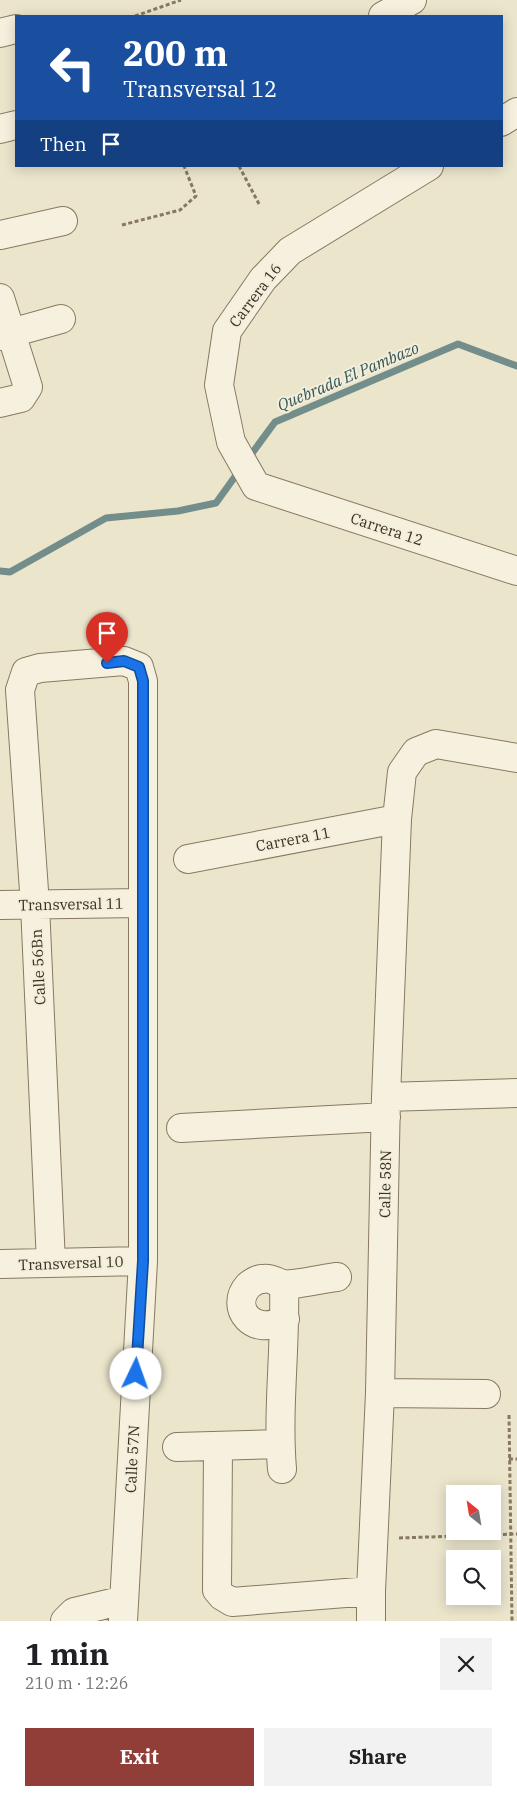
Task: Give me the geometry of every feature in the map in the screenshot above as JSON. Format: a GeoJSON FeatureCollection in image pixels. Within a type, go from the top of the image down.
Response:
{"type":"FeatureCollection","features":[{"type":"Feature","properties":{"kind":"street"},"geometry":{"type":"LineString","coordinates":[[385,15],[412,0]]}},
{"type":"Feature","properties":{"kind":"street"},"geometry":{"type":"LineString","coordinates":[[0,33],[15,29]]}},
{"type":"Feature","properties":{"kind":"street"},"geometry":{"type":"LineString","coordinates":[[503,121],[517,112]]}},
{"type":"Feature","properties":{"kind":"street"},"geometry":{"type":"LineString","coordinates":[[0,129],[15,125]]}},
{"type":"Feature","properties":{"kind":"street","name":"Carrera 16"},"geometry":{"type":"LineString","coordinates":[[256,486],[231,442],[219,385],[227,331],[262,279],[290,251],[427,167]]}},
{"type":"Feature","properties":{"kind":"street"},"geometry":{"type":"LineString","coordinates":[[0,234],[63,221]]}},
{"type":"Feature","properties":{"kind":"street"},"geometry":{"type":"LineString","coordinates":[[0,298],[6,335],[28,387],[21,398],[0,403]]}},
{"type":"Feature","properties":{"kind":"street"},"geometry":{"type":"LineString","coordinates":[[6,335],[61,319]]}},
{"type":"Feature","properties":{"kind":"street","name":"Carrera 12"},"geometry":{"type":"LineString","coordinates":[[256,486],[517,571]]}},
{"type":"Feature","properties":{"kind":"street","name":"Calle 57N"},"geometry":{"type":"LineString","coordinates":[[26,672],[40,668],[124,661],[139,667],[143,681],[141,903],[143,1261],[123,1611]]}},
{"type":"Feature","properties":{"kind":"street","name":"Calle 56Bn"},"geometry":{"type":"LineString","coordinates":[[26,672],[20,690],[35,905],[51,1263]]}},
{"type":"Feature","properties":{"kind":"street","name":"Calle 58N"},"geometry":{"type":"LineString","coordinates":[[371,1621],[380,1393],[386,1107],[397,819],[402,772],[416,752],[436,744],[517,758]]}},
{"type":"Feature","properties":{"kind":"street","name":"Carrera 11"},"geometry":{"type":"LineString","coordinates":[[188,860],[397,819]]}},
{"type":"Feature","properties":{"kind":"street","name":"Transversal 11"},"geometry":{"type":"LineString","coordinates":[[0,905],[141,903]]}},
{"type":"Feature","properties":{"kind":"street"},"geometry":{"type":"LineString","coordinates":[[181,1128],[517,1093]]}},
{"type":"Feature","properties":{"kind":"street","name":"Transversal 10"},"geometry":{"type":"LineString","coordinates":[[0,1264],[143,1261]]}},
{"type":"Feature","properties":{"kind":"street"},"geometry":{"type":"LineString","coordinates":[[285,1319],[274,1326],[261,1327],[250,1321],[243,1310],[242,1297],[248,1286],[260,1279],[272,1278],[284,1284],[337,1276]]}},
{"type":"Feature","properties":{"kind":"street"},"geometry":{"type":"LineString","coordinates":[[177,1447],[218,1446],[281,1456],[285,1319],[284,1284]]}},
{"type":"Feature","properties":{"kind":"street"},"geometry":{"type":"LineString","coordinates":[[380,1393],[486,1394]]}},
{"type":"Feature","properties":{"kind":"street"},"geometry":{"type":"LineString","coordinates":[[218,1446],[217,1590],[222,1596],[232,1602],[371,1591]]}},
{"type":"Feature","properties":{"kind":"street"},"geometry":{"type":"LineString","coordinates":[[66,1621],[74,1612],[123,1611]]}},
{"type":"Feature","properties":{"kind":"path"},"geometry":{"type":"LineString","coordinates":[[146,15],[182,0]]}},
{"type":"Feature","properties":{"kind":"path"},"geometry":{"type":"LineString","coordinates":[[122,226],[180,210],[196,196],[184,167]]}},
{"type":"Feature","properties":{"kind":"path"},"geometry":{"type":"LineString","coordinates":[[240,167],[259,204]]}},
{"type":"Feature","properties":{"kind":"path"},"geometry":{"type":"LineString","coordinates":[[509,1415],[512,1621]]}},
{"type":"Feature","properties":{"kind":"path"},"geometry":{"type":"LineString","coordinates":[[510,1459],[517,1459]]}},
{"type":"Feature","properties":{"kind":"path"},"geometry":{"type":"LineString","coordinates":[[373,1539],[517,1534]]}},
{"type":"Feature","properties":{"kind":"waterway","name":"Quebrada El Pambazo"},"geometry":{"type":"LineString","coordinates":[[247,460],[275,422],[458,344],[517,366]]}},
{"type":"Feature","properties":{"kind":"waterway","name":"Quebrada El Pambazo"},"geometry":{"type":"LineString","coordinates":[[0,571],[10,572],[106,518],[178,511],[216,503],[239,471]]}},
{"type":"Feature","properties":{"kind":"route"},"geometry":{"type":"LineString","coordinates":[[107,663],[124,661],[139,667],[143,681],[141,903],[143,1261],[136,1374]]}}]}
